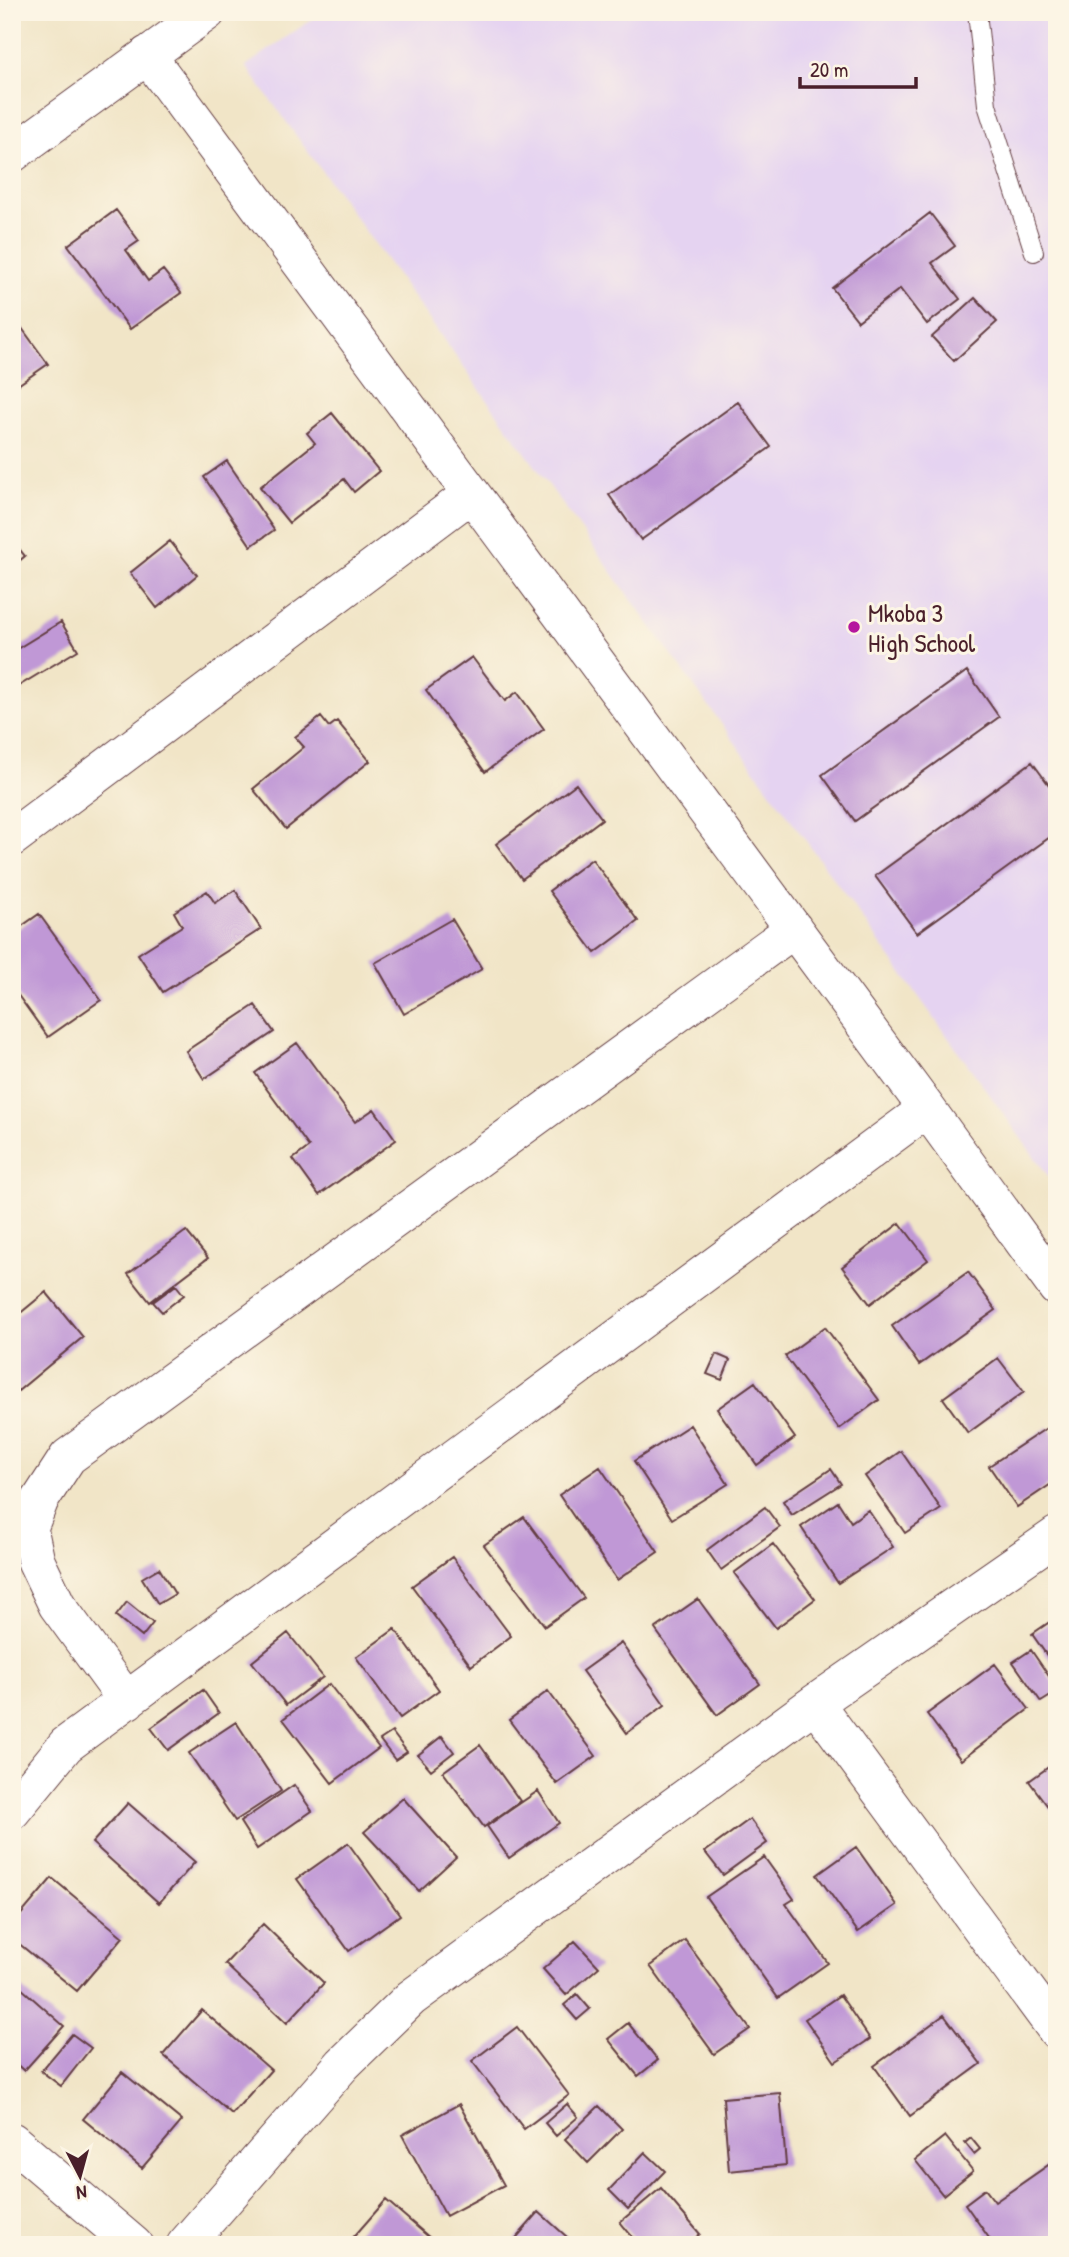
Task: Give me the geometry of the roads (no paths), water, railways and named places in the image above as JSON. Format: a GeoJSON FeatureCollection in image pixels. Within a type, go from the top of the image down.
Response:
{"type":"FeatureCollection","features":[{"type":"Feature","properties":{"kind":"street"},"geometry":{"type":"LineString","coordinates":[[12,154],[207,12]]}},
{"type":"Feature","properties":{"kind":"street"},"geometry":{"type":"LineString","coordinates":[[147,55],[1057,1288]]}},
{"type":"Feature","properties":{"kind":"street"},"geometry":{"type":"LineString","coordinates":[[12,838],[471,494]]}},
{"type":"Feature","properties":{"kind":"street"},"geometry":{"type":"LineString","coordinates":[[127,1701],[57,1605],[37,1561],[29,1528],[40,1500],[68,1457],[794,929]]}},
{"type":"Feature","properties":{"kind":"street"},"geometry":{"type":"LineString","coordinates":[[12,1811],[66,1745],[927,1109]]}},
{"type":"Feature","properties":{"kind":"street"},"geometry":{"type":"LineString","coordinates":[[185,2245],[343,2064],[411,1998],[814,1703],[1057,1535]]}},
{"type":"Feature","properties":{"kind":"street"},"geometry":{"type":"LineString","coordinates":[[814,1703],[1057,2031]]}},
{"type":"Feature","properties":{"kind":"street"},"geometry":{"type":"LineString","coordinates":[[12,2141],[134,2245]]}},
{"type":"Feature","properties":{"kind":"lane"},"geometry":{"type":"LineString","coordinates":[[977,12],[987,105],[1034,252]]}},
{"type":"Feature","properties":{"kind":"place","name":"Mkoba 3 High School"},"geometry":{"type":"Point","coordinates":[854,627]}}]}
